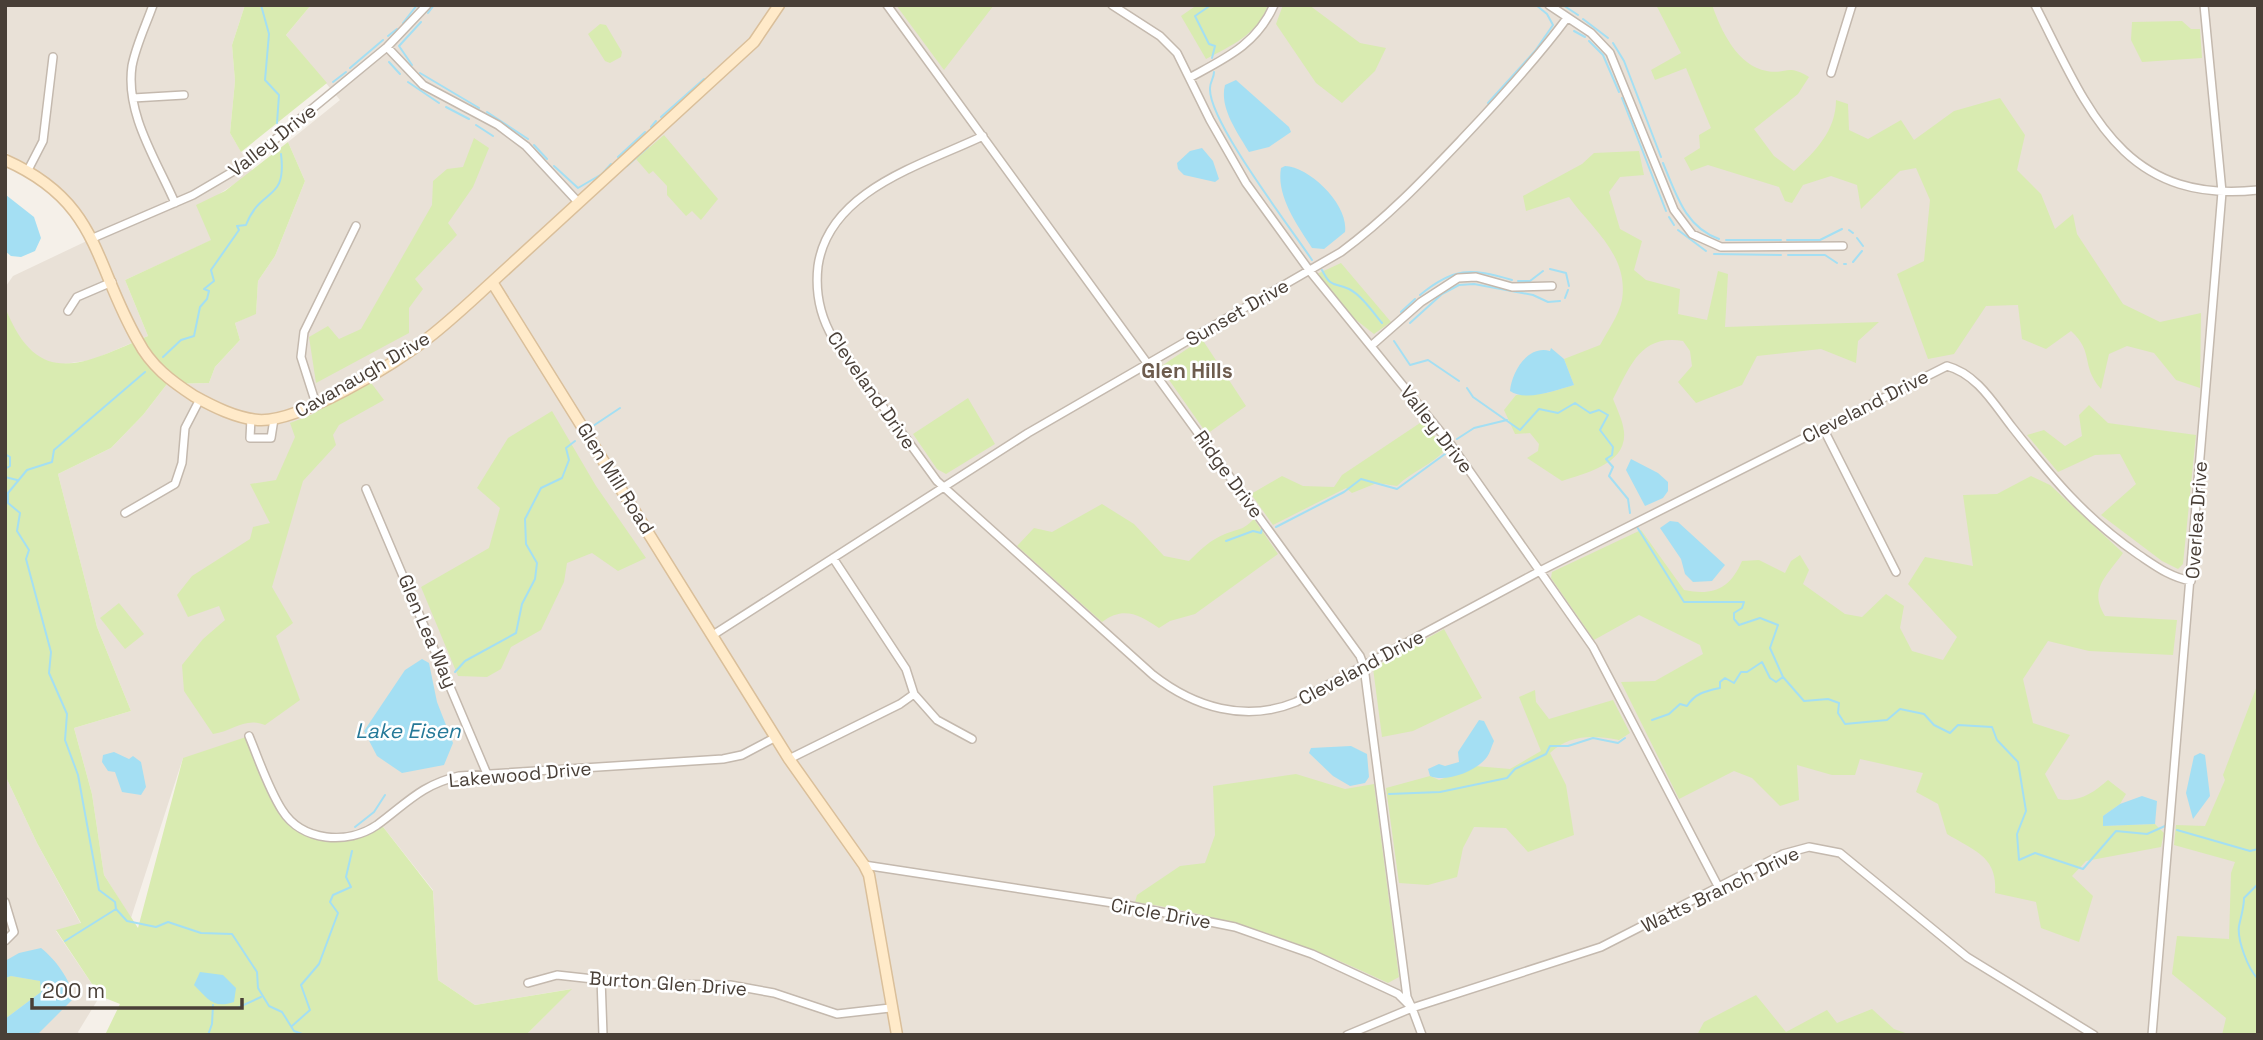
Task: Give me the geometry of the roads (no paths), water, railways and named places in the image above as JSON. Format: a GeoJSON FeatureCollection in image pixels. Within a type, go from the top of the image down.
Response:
{"type":"FeatureCollection","features":[{"type":"Feature","properties":{"kind":"main road"},"geometry":{"type":"LineString","coordinates":[[492,282],[754,42],[779,5]]}},
{"type":"Feature","properties":{"kind":"main road","name":"Cavanaugh Drive"},"geometry":{"type":"LineString","coordinates":[[5,160],[28,170],[68,202],[93,238],[127,320],[147,357],[162,373],[200,399],[251,418],[274,419],[316,404],[411,351],[492,282]]}},
{"type":"Feature","properties":{"kind":"main road","name":"Glen Mill Road"},"geometry":{"type":"LineString","coordinates":[[492,282],[789,759],[864,864],[869,875],[890,1008],[897,1035]]}},
{"type":"Feature","properties":{"kind":"street"},"geometry":{"type":"LineString","coordinates":[[153,5],[133,63],[133,98],[137,117],[175,203]]}},
{"type":"Feature","properties":{"kind":"street","name":"Valley Drive"},"geometry":{"type":"LineString","coordinates":[[93,238],[175,203],[244,165],[387,47],[427,5]]}},
{"type":"Feature","properties":{"kind":"street","name":"Ridge Drive"},"geometry":{"type":"LineString","coordinates":[[887,5],[1360,656],[1364,667],[1407,996],[1412,1008]]}},
{"type":"Feature","properties":{"kind":"street","name":"Valley Drive"},"geometry":{"type":"LineString","coordinates":[[1112,5],[1160,36],[1177,53],[1233,162],[1309,270],[1452,446],[1593,647],[1719,888]]}},
{"type":"Feature","properties":{"kind":"street"},"geometry":{"type":"LineString","coordinates":[[1191,77],[1229,56],[1254,38],[1274,5]]}},
{"type":"Feature","properties":{"kind":"street"},"geometry":{"type":"LineString","coordinates":[[1549,5],[1591,33],[1610,53],[1674,210],[1692,234],[1721,247],[1843,246]]}},
{"type":"Feature","properties":{"kind":"street"},"geometry":{"type":"LineString","coordinates":[[1831,73],[1852,5]]}},
{"type":"Feature","properties":{"kind":"street"},"geometry":{"type":"LineString","coordinates":[[2035,5],[2079,94],[2109,137],[2137,162],[2182,184],[2221,192],[2258,190]]}},
{"type":"Feature","properties":{"kind":"street","name":"Overlea Drive"},"geometry":{"type":"LineString","coordinates":[[2152,1035],[2221,192],[2204,5]]}},
{"type":"Feature","properties":{"kind":"street","name":"Sunset Drive"},"geometry":{"type":"LineString","coordinates":[[713,635],[943,486],[1341,252],[1396,209],[1535,62],[1567,18]]}},
{"type":"Feature","properties":{"kind":"street"},"geometry":{"type":"LineString","coordinates":[[387,47],[423,85],[498,125],[526,146],[578,202]]}},
{"type":"Feature","properties":{"kind":"street"},"geometry":{"type":"LineString","coordinates":[[28,170],[43,141],[53,57]]}},
{"type":"Feature","properties":{"kind":"street"},"geometry":{"type":"LineString","coordinates":[[133,98],[184,95]]}},
{"type":"Feature","properties":{"kind":"street","name":"Cleveland Drive"},"geometry":{"type":"LineString","coordinates":[[983,136],[871,190],[855,201],[827,236],[818,269],[818,301],[833,338],[943,486],[1153,675],[1190,700],[1231,711],[1283,707],[1364,667],[1540,571],[1947,366],[1962,370],[1978,385],[2051,477],[2101,529],[2173,578],[2191,581]]}},
{"type":"Feature","properties":{"kind":"street"},"geometry":{"type":"LineString","coordinates":[[316,404],[301,357],[304,332],[356,226]]}},
{"type":"Feature","properties":{"kind":"street"},"geometry":{"type":"LineString","coordinates":[[1371,346],[1421,302],[1458,278],[1476,277],[1513,287],[1552,286]]}},
{"type":"Feature","properties":{"kind":"street"},"geometry":{"type":"LineString","coordinates":[[68,311],[76,297],[112,282]]}},
{"type":"Feature","properties":{"kind":"street"},"geometry":{"type":"LineString","coordinates":[[125,513],[175,484],[180,475],[185,428],[200,399]]}},
{"type":"Feature","properties":{"kind":"street"},"geometry":{"type":"LineString","coordinates":[[251,418],[250,438],[271,438],[274,419]]}},
{"type":"Feature","properties":{"kind":"street"},"geometry":{"type":"LineString","coordinates":[[1823,428],[1896,572]]}},
{"type":"Feature","properties":{"kind":"street","name":"Glen Lea Way"},"geometry":{"type":"LineString","coordinates":[[366,489],[487,774]]}},
{"type":"Feature","properties":{"kind":"street"},"geometry":{"type":"LineString","coordinates":[[833,558],[906,669],[914,694],[937,720],[972,739]]}},
{"type":"Feature","properties":{"kind":"street"},"geometry":{"type":"LineString","coordinates":[[789,759],[901,704],[914,694]]}},
{"type":"Feature","properties":{"kind":"street","name":"Lakewood Drive"},"geometry":{"type":"LineString","coordinates":[[249,736],[281,809],[300,827],[323,837],[347,838],[366,832],[414,793],[438,781],[487,774],[723,759],[742,755],[776,737]]}},
{"type":"Feature","properties":{"kind":"street","name":"Watts Branch Drive"},"geometry":{"type":"LineString","coordinates":[[1347,1035],[1412,1008],[1601,947],[1799,848],[1829,849],[1861,870],[1967,957],[2094,1035]]}},
{"type":"Feature","properties":{"kind":"street","name":"Circle Drive"},"geometry":{"type":"LineString","coordinates":[[864,864],[1126,905],[1235,927],[1345,968],[1398,993],[1412,1008]]}},
{"type":"Feature","properties":{"kind":"street"},"geometry":{"type":"LineString","coordinates":[[5,902],[14,932],[5,941]]}},
{"type":"Feature","properties":{"kind":"street","name":"Burton Glen Drive"},"geometry":{"type":"LineString","coordinates":[[528,983],[557,975],[639,984],[746,986],[837,1014],[857,1015],[890,1008]]}},
{"type":"Feature","properties":{"kind":"street"},"geometry":{"type":"LineString","coordinates":[[601,978],[603,1035]]}},
{"type":"Feature","properties":{"kind":"street"},"geometry":{"type":"LineString","coordinates":[[1412,1008],[1422,1035]]}},
{"type":"Feature","properties":{"kind":"water"},"geometry":{"type":"Polygon","coordinates":[[[1236,80],[1289,127],[1291,132],[1269,147],[1249,152],[1231,120],[1225,102],[1225,85],[1236,80]]]}},
{"type":"Feature","properties":{"kind":"water"},"geometry":{"type":"Polygon","coordinates":[[[1202,148],[1213,161],[1219,179],[1215,182],[1184,175],[1178,169],[1177,163],[1190,151],[1202,148]]]}},
{"type":"Feature","properties":{"kind":"water"},"geometry":{"type":"Polygon","coordinates":[[[1281,168],[1295,168],[1316,180],[1341,210],[1345,232],[1324,249],[1312,248],[1289,211],[1280,179],[1281,168]]]}},
{"type":"Feature","properties":{"kind":"water"},"geometry":{"type":"Polygon","coordinates":[[[6,195],[34,217],[41,238],[35,251],[21,257],[11,256],[5,251],[6,195]]]}},
{"type":"Feature","properties":{"kind":"water"},"geometry":{"type":"Polygon","coordinates":[[[1551,348],[1564,359],[1574,385],[1533,395],[1510,391],[1514,375],[1522,361],[1535,352],[1550,351],[1551,348]]]}},
{"type":"Feature","properties":{"kind":"water"},"geometry":{"type":"Polygon","coordinates":[[[1631,459],[1658,473],[1668,482],[1668,491],[1663,498],[1645,506],[1626,470],[1631,459]]]}},
{"type":"Feature","properties":{"kind":"water"},"geometry":{"type":"Polygon","coordinates":[[[1670,521],[1678,522],[1725,565],[1712,581],[1693,582],[1685,574],[1681,559],[1660,528],[1670,521]]]}},
{"type":"Feature","properties":{"kind":"water","name":"Lake Eisen"},"geometry":{"type":"Polygon","coordinates":[[[422,659],[429,663],[437,702],[453,743],[444,765],[402,773],[377,756],[364,731],[405,670],[422,659]]]}},
{"type":"Feature","properties":{"kind":"water"},"geometry":{"type":"Polygon","coordinates":[[[1479,720],[1484,721],[1494,741],[1487,757],[1476,767],[1452,777],[1430,776],[1428,769],[1439,764],[1445,766],[1459,762],[1458,752],[1479,720]]]}},
{"type":"Feature","properties":{"kind":"water"},"geometry":{"type":"Polygon","coordinates":[[[1351,746],[1367,754],[1369,777],[1365,783],[1350,786],[1333,776],[1309,753],[1311,748],[1351,746]]]}},
{"type":"Feature","properties":{"kind":"water"},"geometry":{"type":"Polygon","coordinates":[[[114,752],[129,759],[133,756],[141,762],[146,787],[141,795],[122,792],[115,772],[108,771],[102,762],[103,755],[114,752]]]}},
{"type":"Feature","properties":{"kind":"water"},"geometry":{"type":"Polygon","coordinates":[[[2200,753],[2205,755],[2210,796],[2193,819],[2186,793],[2194,756],[2200,753]]]}},
{"type":"Feature","properties":{"kind":"water"},"geometry":{"type":"Polygon","coordinates":[[[2142,796],[2157,801],[2155,824],[2103,826],[2103,816],[2120,804],[2142,796]]]}},
{"type":"Feature","properties":{"kind":"water"},"geometry":{"type":"Polygon","coordinates":[[[41,948],[62,970],[74,998],[37,1035],[5,1035],[5,1019],[41,992],[40,981],[11,976],[5,978],[5,961],[19,953],[41,948]]]}},
{"type":"Feature","properties":{"kind":"water"},"geometry":{"type":"Polygon","coordinates":[[[200,972],[223,975],[236,988],[234,1002],[221,1004],[207,998],[194,985],[200,972]]]}},
{"type":"Feature","properties":{"kind":"waterway"},"geometry":{"type":"LineString","coordinates":[[261,5],[269,34],[265,80],[279,95],[277,123]]}},
{"type":"Feature","properties":{"kind":"waterway"},"geometry":{"type":"LineString","coordinates":[[403,23],[417,5]]}},
{"type":"Feature","properties":{"kind":"waterway"},"geometry":{"type":"LineString","coordinates":[[428,13],[434,5]]}},
{"type":"Feature","properties":{"kind":"waterway"},"geometry":{"type":"LineString","coordinates":[[1211,5],[1195,16],[1209,44],[1215,46],[1212,58]]}},
{"type":"Feature","properties":{"kind":"waterway"},"geometry":{"type":"LineString","coordinates":[[1488,103],[1535,51],[1553,25],[1547,14],[1536,5]]}},
{"type":"Feature","properties":{"kind":"waterway"},"geometry":{"type":"LineString","coordinates":[[1563,5],[1578,15]]}},
{"type":"Feature","properties":{"kind":"waterway"},"geometry":{"type":"LineString","coordinates":[[1583,19],[1608,38]]}},
{"type":"Feature","properties":{"kind":"waterway"},"geometry":{"type":"LineString","coordinates":[[412,65],[399,46],[421,22]]}},
{"type":"Feature","properties":{"kind":"waterway"},"geometry":{"type":"LineString","coordinates":[[388,36],[397,29]]}},
{"type":"Feature","properties":{"kind":"waterway"},"geometry":{"type":"LineString","coordinates":[[1574,31],[1585,37]]}},
{"type":"Feature","properties":{"kind":"waterway"},"geometry":{"type":"LineString","coordinates":[[350,68],[383,40]]}},
{"type":"Feature","properties":{"kind":"waterway"},"geometry":{"type":"LineString","coordinates":[[1589,41],[1603,55],[1619,92]]}},
{"type":"Feature","properties":{"kind":"waterway"},"geometry":{"type":"LineString","coordinates":[[1613,43],[1624,61],[1661,157]]}},
{"type":"Feature","properties":{"kind":"waterway"},"geometry":{"type":"LineString","coordinates":[[389,62],[400,74]]}},
{"type":"Feature","properties":{"kind":"waterway"},"geometry":{"type":"LineString","coordinates":[[333,82],[346,72]]}},
{"type":"Feature","properties":{"kind":"waterway"},"geometry":{"type":"LineString","coordinates":[[1214,72],[1210,88],[1213,104],[1222,124],[1252,174],[1312,260]]}},
{"type":"Feature","properties":{"kind":"waterway"},"geometry":{"type":"LineString","coordinates":[[420,73],[479,108]]}},
{"type":"Feature","properties":{"kind":"waterway"},"geometry":{"type":"LineString","coordinates":[[661,117],[704,79]]}},
{"type":"Feature","properties":{"kind":"waterway"},"geometry":{"type":"LineString","coordinates":[[408,82],[439,103]]}},
{"type":"Feature","properties":{"kind":"waterway"},"geometry":{"type":"LineString","coordinates":[[1622,98],[1666,211]]}},
{"type":"Feature","properties":{"kind":"waterway"},"geometry":{"type":"LineString","coordinates":[[446,107],[469,119]]}},
{"type":"Feature","properties":{"kind":"waterway"},"geometry":{"type":"LineString","coordinates":[[487,112],[528,139]]}},
{"type":"Feature","properties":{"kind":"waterway"},"geometry":{"type":"LineString","coordinates":[[651,127],[656,121]]}},
{"type":"Feature","properties":{"kind":"waterway"},"geometry":{"type":"LineString","coordinates":[[476,125],[493,136]]}},
{"type":"Feature","properties":{"kind":"waterway"},"geometry":{"type":"LineString","coordinates":[[618,157],[645,132]]}},
{"type":"Feature","properties":{"kind":"waterway"},"geometry":{"type":"LineString","coordinates":[[534,145],[547,159]]}},
{"type":"Feature","properties":{"kind":"waterway"},"geometry":{"type":"LineString","coordinates":[[627,166],[648,147]]}},
{"type":"Feature","properties":{"kind":"waterway"},"geometry":{"type":"LineString","coordinates":[[163,357],[181,340],[194,336],[200,307],[207,299],[209,291],[204,289],[214,281],[211,270],[239,230],[237,226],[246,225],[259,204],[277,188],[282,170],[281,154]]}},
{"type":"Feature","properties":{"kind":"waterway"},"geometry":{"type":"LineString","coordinates":[[1663,163],[1677,198],[1690,218],[1707,234],[1719,239]]}},
{"type":"Feature","properties":{"kind":"waterway"},"geometry":{"type":"LineString","coordinates":[[554,166],[578,188],[602,174],[611,164]]}},
{"type":"Feature","properties":{"kind":"waterway"},"geometry":{"type":"LineString","coordinates":[[1669,217],[1674,225]]}},
{"type":"Feature","properties":{"kind":"waterway"},"geometry":{"type":"LineString","coordinates":[[1787,240],[1820,240],[1842,229]]}},
{"type":"Feature","properties":{"kind":"waterway"},"geometry":{"type":"LineString","coordinates":[[1678,230],[1706,251]]}},
{"type":"Feature","properties":{"kind":"waterway"},"geometry":{"type":"LineString","coordinates":[[1849,230],[1853,233]]}},
{"type":"Feature","properties":{"kind":"waterway"},"geometry":{"type":"LineString","coordinates":[[1857,238],[1863,246]]}},
{"type":"Feature","properties":{"kind":"waterway"},"geometry":{"type":"LineString","coordinates":[[1726,240],[1781,240]]}},
{"type":"Feature","properties":{"kind":"waterway"},"geometry":{"type":"LineString","coordinates":[[1853,262],[1862,251]]}},
{"type":"Feature","properties":{"kind":"waterway"},"geometry":{"type":"LineString","coordinates":[[1714,254],[1781,255]]}},
{"type":"Feature","properties":{"kind":"waterway"},"geometry":{"type":"LineString","coordinates":[[1788,255],[1825,255],[1837,263]]}},
{"type":"Feature","properties":{"kind":"waterway"},"geometry":{"type":"LineString","coordinates":[[1550,269],[1566,273],[1569,286]]}},
{"type":"Feature","properties":{"kind":"waterway"},"geometry":{"type":"LineString","coordinates":[[1322,270],[1330,282],[1358,295],[1382,323]]}},
{"type":"Feature","properties":{"kind":"waterway"},"geometry":{"type":"LineString","coordinates":[[1518,281],[1530,281],[1543,271]]}},
{"type":"Feature","properties":{"kind":"waterway"},"geometry":{"type":"LineString","coordinates":[[1420,295],[1443,279],[1463,272],[1485,273],[1512,280]]}},
{"type":"Feature","properties":{"kind":"waterway"},"geometry":{"type":"LineString","coordinates":[[1410,323],[1442,294],[1459,285],[1474,284],[1533,295],[1548,302],[1560,301]]}},
{"type":"Feature","properties":{"kind":"waterway"},"geometry":{"type":"LineString","coordinates":[[1565,298],[1568,290]]}},
{"type":"Feature","properties":{"kind":"waterway"},"geometry":{"type":"LineString","coordinates":[[1401,312],[1415,299]]}},
{"type":"Feature","properties":{"kind":"waterway"},"geometry":{"type":"LineString","coordinates":[[1394,341],[1410,365],[1428,360],[1459,381]]}},
{"type":"Feature","properties":{"kind":"waterway"},"geometry":{"type":"LineString","coordinates":[[145,372],[54,450],[52,462],[27,470],[8,493],[8,503],[20,513],[17,531],[29,550],[26,559],[51,652],[49,673],[67,714],[65,740],[78,775],[99,890],[115,902],[116,909],[127,921],[156,927],[168,922],[201,933],[232,934],[257,972],[258,988],[269,1006],[282,1012],[294,1031],[305,1035]]}},
{"type":"Feature","properties":{"kind":"waterway"},"geometry":{"type":"LineString","coordinates":[[1467,388],[1473,397],[1520,430],[1539,409],[1558,413],[1575,403],[1590,413],[1599,410],[1608,415],[1600,430],[1613,447],[1612,455],[1606,459],[1613,467],[1609,476],[1628,499],[1630,513]]}},
{"type":"Feature","properties":{"kind":"waterway"},"geometry":{"type":"LineString","coordinates":[[593,426],[620,408]]}},
{"type":"Feature","properties":{"kind":"waterway"},"geometry":{"type":"LineString","coordinates":[[1457,439],[1474,428],[1507,420]]}},
{"type":"Feature","properties":{"kind":"waterway"},"geometry":{"type":"LineString","coordinates":[[455,672],[465,661],[516,633],[522,604],[535,579],[537,563],[526,544],[525,519],[541,488],[562,478],[569,460],[566,448],[575,441]]}},
{"type":"Feature","properties":{"kind":"waterway"},"geometry":{"type":"LineString","coordinates":[[5,454],[10,457],[10,466],[5,469]]}},
{"type":"Feature","properties":{"kind":"waterway"},"geometry":{"type":"LineString","coordinates":[[1276,527],[1344,492],[1361,479],[1397,489],[1445,454]]}},
{"type":"Feature","properties":{"kind":"waterway"},"geometry":{"type":"LineString","coordinates":[[5,477],[17,480]]}},
{"type":"Feature","properties":{"kind":"waterway"},"geometry":{"type":"LineString","coordinates":[[1637,527],[1684,602],[1744,602],[1742,608],[1734,613],[1734,619],[1739,625],[1760,618],[1778,625],[1770,648],[1783,677],[1804,701],[1828,699],[1839,703],[1838,713],[1845,724],[1887,720],[1900,709],[1924,714],[1934,725],[1950,733],[1958,725],[1992,727],[1997,740],[2018,762],[2026,811],[2017,834],[2019,860],[2035,853],[2083,869],[2116,831],[2147,834],[2165,826]]}},
{"type":"Feature","properties":{"kind":"waterway"},"geometry":{"type":"LineString","coordinates":[[1226,541],[1253,531],[1261,533],[1262,529]]}},
{"type":"Feature","properties":{"kind":"waterway"},"geometry":{"type":"LineString","coordinates":[[1652,720],[1669,714],[1680,704],[1687,706],[1701,693],[1720,688],[1720,682],[1725,678],[1734,683],[1741,672],[1747,672],[1762,662],[1770,678],[1776,682],[1783,677]]}},
{"type":"Feature","properties":{"kind":"waterway"},"geometry":{"type":"LineString","coordinates":[[1389,794],[1440,792],[1507,778],[1515,769],[1546,754],[1550,746],[1568,746],[1593,738],[1618,743],[1625,738]]}},
{"type":"Feature","properties":{"kind":"waterway"},"geometry":{"type":"LineString","coordinates":[[355,827],[374,812],[385,795]]}},
{"type":"Feature","properties":{"kind":"waterway"},"geometry":{"type":"LineString","coordinates":[[2177,830],[2250,851],[2258,849]]}},
{"type":"Feature","properties":{"kind":"waterway"},"geometry":{"type":"LineString","coordinates":[[292,1026],[310,1010],[301,985],[319,964],[338,913],[330,902],[333,895],[351,887],[346,877],[352,851]]}},
{"type":"Feature","properties":{"kind":"waterway"},"geometry":{"type":"LineString","coordinates":[[2258,884],[2244,898],[2239,926],[2244,954],[2258,979]]}},
{"type":"Feature","properties":{"kind":"waterway"},"geometry":{"type":"LineString","coordinates":[[65,941],[116,909]]}},
{"type":"Feature","properties":{"kind":"waterway"},"geometry":{"type":"LineString","coordinates":[[237,1008],[261,997]]}},
{"type":"Feature","properties":{"kind":"waterway"},"geometry":{"type":"LineString","coordinates":[[208,1035],[212,1024],[213,1005]]}},
{"type":"Feature","properties":{"kind":"district","name":"Glen Hills"},"geometry":{"type":"Point","coordinates":[1187,371]}}]}
